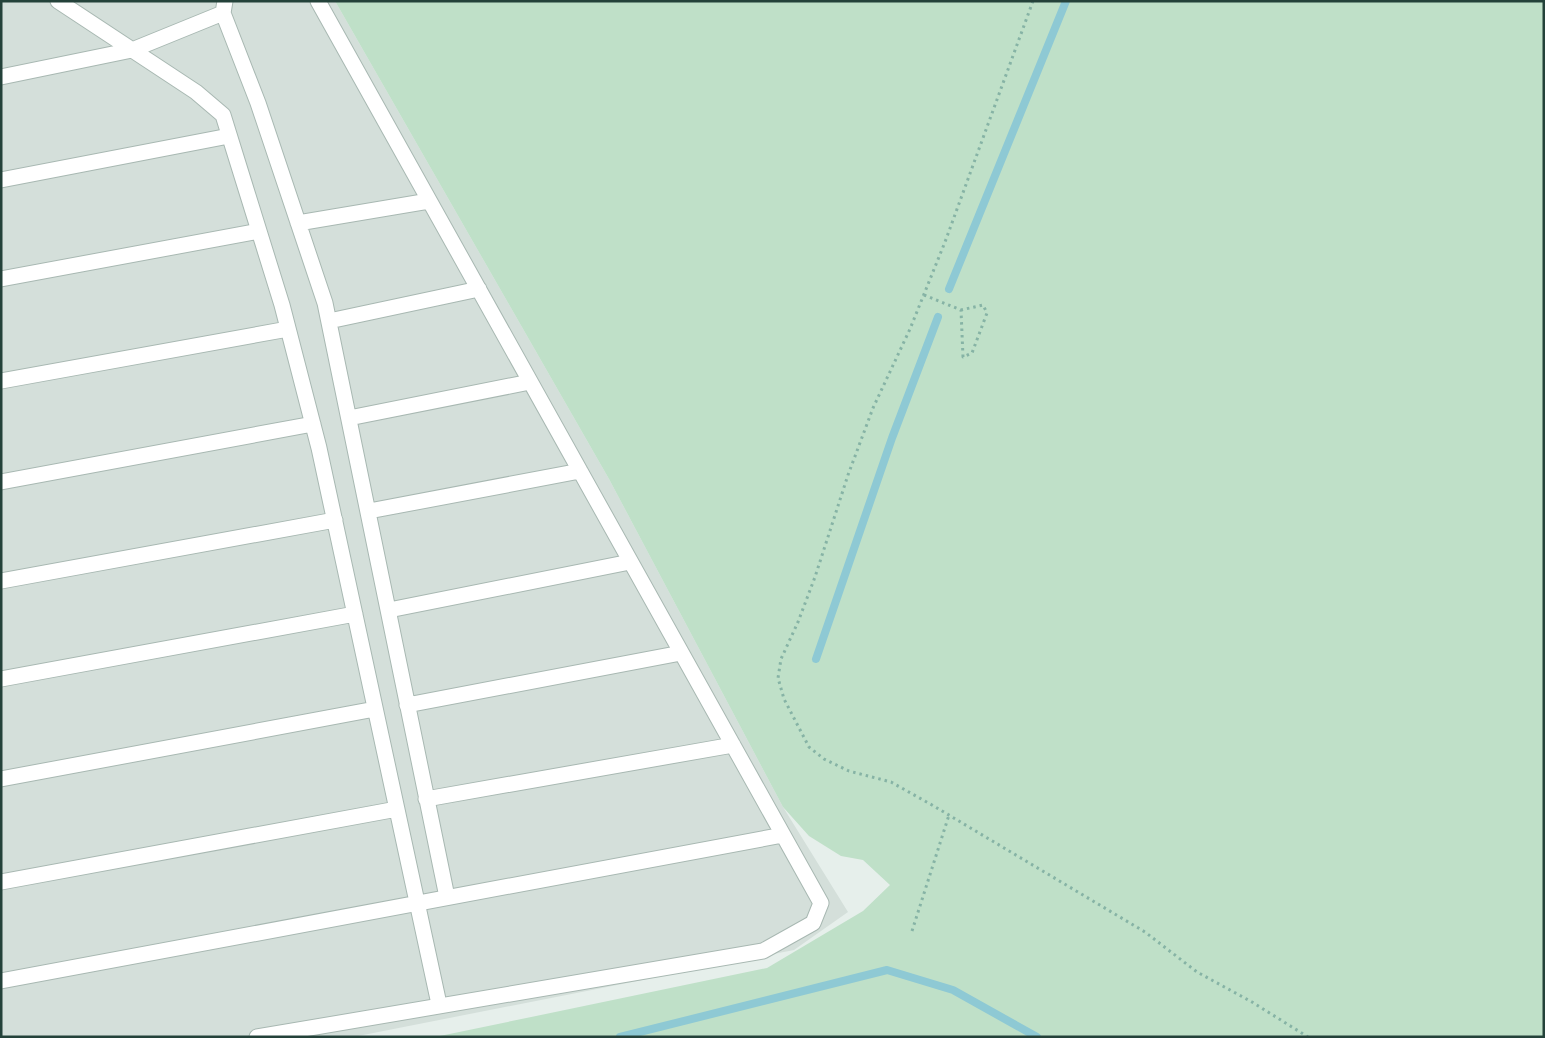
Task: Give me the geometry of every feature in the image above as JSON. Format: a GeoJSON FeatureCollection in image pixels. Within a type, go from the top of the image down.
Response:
{"type":"FeatureCollection","features":[{"type":"Feature","properties":{"kind":"lane"},"geometry":{"type":"LineString","coordinates":[[58,1],[196,92],[223,115],[288,329],[313,424],[439,1004]]}},
{"type":"Feature","properties":{"kind":"lane"},"geometry":{"type":"LineString","coordinates":[[257,1037],[439,1004],[764,951],[813,923],[821,903],[318,1]]}},
{"type":"Feature","properties":{"kind":"lane"},"geometry":{"type":"LineString","coordinates":[[1,77],[132,50],[224,7],[258,102],[329,321],[447,897]]}},
{"type":"Feature","properties":{"kind":"lane"},"geometry":{"type":"LineString","coordinates":[[1,180],[229,136]]}},
{"type":"Feature","properties":{"kind":"lane"},"geometry":{"type":"LineString","coordinates":[[298,223],[429,201]]}},
{"type":"Feature","properties":{"kind":"lane"},"geometry":{"type":"LineString","coordinates":[[1,279],[259,231]]}},
{"type":"Feature","properties":{"kind":"lane"},"geometry":{"type":"LineString","coordinates":[[329,321],[479,289]]}},
{"type":"Feature","properties":{"kind":"lane"},"geometry":{"type":"LineString","coordinates":[[1,381],[288,329]]}},
{"type":"Feature","properties":{"kind":"lane"},"geometry":{"type":"LineString","coordinates":[[349,418],[530,382]]}},
{"type":"Feature","properties":{"kind":"lane"},"geometry":{"type":"LineString","coordinates":[[1,482],[313,424]]}},
{"type":"Feature","properties":{"kind":"lane"},"geometry":{"type":"LineString","coordinates":[[369,510],[580,471]]}},
{"type":"Feature","properties":{"kind":"lane"},"geometry":{"type":"LineString","coordinates":[[1,581],[335,520]]}},
{"type":"Feature","properties":{"kind":"lane"},"geometry":{"type":"LineString","coordinates":[[388,610],[630,562]]}},
{"type":"Feature","properties":{"kind":"lane"},"geometry":{"type":"LineString","coordinates":[[1,679],[355,614]]}},
{"type":"Feature","properties":{"kind":"lane"},"geometry":{"type":"LineString","coordinates":[[407,705],[681,653]]}},
{"type":"Feature","properties":{"kind":"lane"},"geometry":{"type":"LineString","coordinates":[[1,779],[376,709]]}},
{"type":"Feature","properties":{"kind":"lane"},"geometry":{"type":"LineString","coordinates":[[426,799],[733,745]]}},
{"type":"Feature","properties":{"kind":"lane"},"geometry":{"type":"LineString","coordinates":[[1,882],[397,809]]}},
{"type":"Feature","properties":{"kind":"lane"},"geometry":{"type":"LineString","coordinates":[[1,981],[783,835]]}},
{"type":"Feature","properties":{"kind":"path"},"geometry":{"type":"LineString","coordinates":[[1032,1],[924,295],[873,408],[848,475],[812,586],[798,622],[780,659],[778,678],[784,699],[809,747],[824,759],[850,771],[891,782],[949,815],[1145,932],[1197,972],[1252,1002],[1308,1037]]}},
{"type":"Feature","properties":{"kind":"path"},"geometry":{"type":"LineString","coordinates":[[924,295],[960,310],[983,305],[987,313],[972,353],[963,357],[960,310]]}},
{"type":"Feature","properties":{"kind":"path"},"geometry":{"type":"LineString","coordinates":[[912,932],[949,815]]}},
{"type":"Feature","properties":{"kind":"shaded area"},"geometry":{"type":"Polygon","coordinates":[[[1,1],[335,1],[609,479],[783,807],[848,912],[794,950],[353,1037],[1,1037],[1,1]]]}},
{"type":"Feature","properties":{"kind":"green space"},"geometry":{"type":"Polygon","coordinates":[[[335,1],[1544,1],[1544,1037],[435,1037],[767,968],[863,911],[890,885],[863,860],[841,856],[809,836],[783,807],[609,479],[335,1]]]}},
{"type":"Feature","properties":{"kind":"waterway"},"geometry":{"type":"LineString","coordinates":[[949,289],[1066,1]]}},
{"type":"Feature","properties":{"kind":"waterway"},"geometry":{"type":"LineString","coordinates":[[816,659],[892,438],[938,317]]}},
{"type":"Feature","properties":{"kind":"waterway"},"geometry":{"type":"LineString","coordinates":[[620,1037],[887,970],[953,990],[1037,1037]]}}]}
